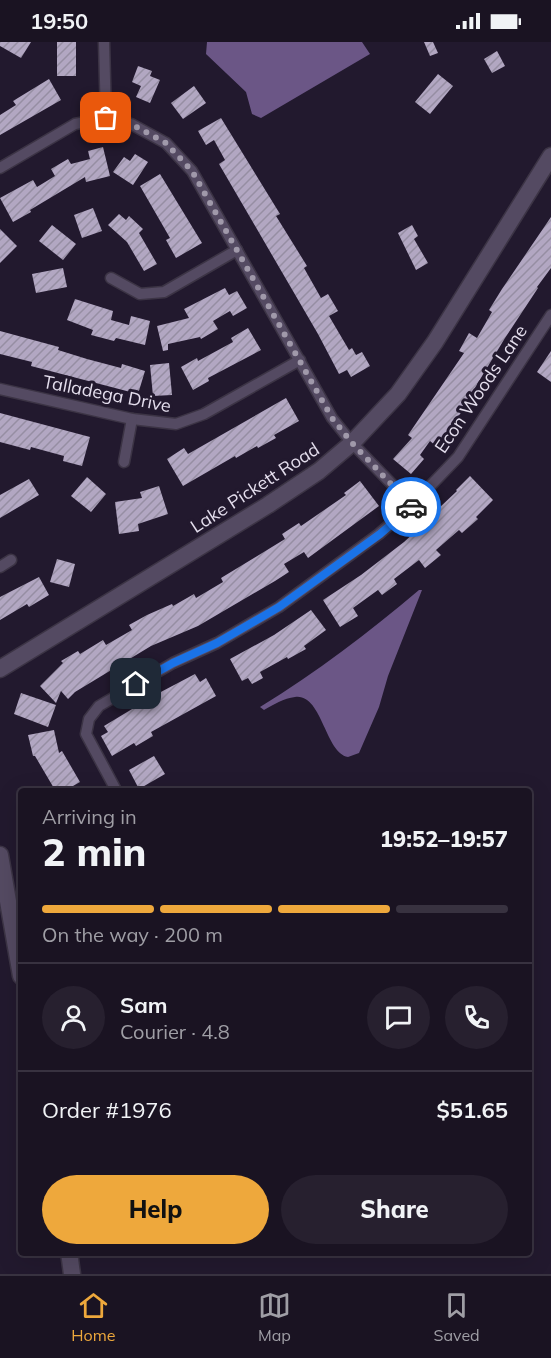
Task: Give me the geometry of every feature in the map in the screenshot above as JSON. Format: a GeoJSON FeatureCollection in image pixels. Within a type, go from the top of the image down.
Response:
{"type":"FeatureCollection","features":[{"type":"Feature","properties":{"kind":"main road","name":"Lake Pickett Road"},"geometry":{"type":"LineString","coordinates":[[0,669],[268,505],[312,476],[352,443],[398,394],[430,349],[551,156]]}},
{"type":"Feature","properties":{"kind":"main road"},"geometry":{"type":"LineString","coordinates":[[0,855],[18,959]]}},
{"type":"Feature","properties":{"kind":"main road"},"geometry":{"type":"LineString","coordinates":[[70,1256],[72,1274]]}},
{"type":"Feature","properties":{"kind":"street"},"geometry":{"type":"LineString","coordinates":[[104,42],[106,118]]}},
{"type":"Feature","properties":{"kind":"street"},"geometry":{"type":"LineString","coordinates":[[0,168],[75,124],[106,118],[131,124],[166,143],[192,171],[332,418],[352,443],[412,506]]}},
{"type":"Feature","properties":{"kind":"street"},"geometry":{"type":"LineString","coordinates":[[111,278],[140,294],[164,292],[237,250]]}},
{"type":"Feature","properties":{"kind":"street","name":"Econ Woods Lane"},"geometry":{"type":"LineString","coordinates":[[115,788],[86,734],[89,719],[99,706],[173,663],[217,643],[279,607],[380,534],[412,506],[458,457],[551,315]]}},
{"type":"Feature","properties":{"kind":"street","name":"Talladega Drive"},"geometry":{"type":"LineString","coordinates":[[0,389],[132,419],[176,424],[204,414],[300,360]]}},
{"type":"Feature","properties":{"kind":"street"},"geometry":{"type":"LineString","coordinates":[[124,462],[132,419]]}},
{"type":"Feature","properties":{"kind":"street"},"geometry":{"type":"LineString","coordinates":[[0,567],[11,560]]}},
{"type":"Feature","properties":{"kind":"shaded area"},"geometry":{"type":"Polygon","coordinates":[[[207,42],[362,42],[370,54],[261,118],[252,114],[246,92],[206,54],[207,42]]]}},
{"type":"Feature","properties":{"kind":"shaded area"},"geometry":{"type":"Polygon","coordinates":[[[419,590],[422,590],[388,676],[379,707],[359,753],[348,757],[340,753],[318,713],[304,698],[287,699],[264,710],[260,707],[342,652],[419,590]]]}},
{"type":"Feature","properties":{"kind":"building"},"geometry":{"type":"Polygon","coordinates":[[[0,42],[31,42],[21,58],[0,46],[0,42]]]}},
{"type":"Feature","properties":{"kind":"building"},"geometry":{"type":"Polygon","coordinates":[[[57,42],[76,42],[76,76],[57,76],[57,42]]]}},
{"type":"Feature","properties":{"kind":"building"},"geometry":{"type":"Polygon","coordinates":[[[424,42],[433,42],[438,53],[430,56],[424,42]]]}},
{"type":"Feature","properties":{"kind":"building"},"geometry":{"type":"Polygon","coordinates":[[[497,51],[505,66],[492,73],[484,59],[497,51]]]}},
{"type":"Feature","properties":{"kind":"building"},"geometry":{"type":"Polygon","coordinates":[[[138,66],[152,71],[150,76],[160,80],[150,103],[136,97],[141,86],[132,82],[138,66]]]}},
{"type":"Feature","properties":{"kind":"building"},"geometry":{"type":"Polygon","coordinates":[[[438,74],[453,86],[430,114],[415,102],[438,74]]]}},
{"type":"Feature","properties":{"kind":"building"},"geometry":{"type":"Polygon","coordinates":[[[49,79],[61,100],[0,135],[0,115],[16,105],[13,101],[49,79]]]}},
{"type":"Feature","properties":{"kind":"building"},"geometry":{"type":"Polygon","coordinates":[[[194,86],[206,103],[183,119],[171,103],[194,86]]]}},
{"type":"Feature","properties":{"kind":"building"},"geometry":{"type":"Polygon","coordinates":[[[221,118],[280,214],[276,216],[307,266],[304,268],[321,298],[328,294],[338,311],[329,316],[349,350],[352,348],[356,355],[362,352],[370,366],[351,377],[347,370],[339,374],[219,164],[225,160],[214,140],[206,145],[198,131],[221,118]]]}},
{"type":"Feature","properties":{"kind":"building"},"geometry":{"type":"Polygon","coordinates":[[[103,147],[110,176],[86,182],[85,177],[13,222],[0,198],[33,180],[37,187],[55,176],[51,169],[68,159],[71,164],[90,159],[88,151],[103,147]]]}},
{"type":"Feature","properties":{"kind":"building"},"geometry":{"type":"Polygon","coordinates":[[[135,154],[148,162],[133,185],[113,172],[124,157],[130,161],[135,154]]]}},
{"type":"Feature","properties":{"kind":"building"},"geometry":{"type":"Polygon","coordinates":[[[160,174],[202,243],[176,258],[166,240],[170,238],[140,186],[160,174]]]}},
{"type":"Feature","properties":{"kind":"building"},"geometry":{"type":"Polygon","coordinates":[[[93,208],[102,231],[82,238],[74,215],[93,208]]]}},
{"type":"Feature","properties":{"kind":"building"},"geometry":{"type":"Polygon","coordinates":[[[119,214],[126,220],[129,216],[143,229],[139,233],[157,264],[144,271],[127,242],[108,225],[119,214]]]}},
{"type":"Feature","properties":{"kind":"building"},"geometry":{"type":"Polygon","coordinates":[[[551,217],[551,268],[505,338],[467,401],[469,402],[436,446],[430,441],[420,455],[424,459],[411,474],[393,459],[412,438],[408,435],[464,353],[459,351],[469,333],[477,338],[492,312],[489,310],[551,217]]]}},
{"type":"Feature","properties":{"kind":"building"},"geometry":{"type":"Polygon","coordinates":[[[52,225],[76,244],[63,260],[39,241],[52,225]]]}},
{"type":"Feature","properties":{"kind":"building"},"geometry":{"type":"Polygon","coordinates":[[[412,225],[418,236],[414,239],[428,263],[416,270],[398,233],[412,225]]]}},
{"type":"Feature","properties":{"kind":"building"},"geometry":{"type":"Polygon","coordinates":[[[0,229],[17,246],[0,263],[0,229]]]}},
{"type":"Feature","properties":{"kind":"building"},"geometry":{"type":"Polygon","coordinates":[[[63,268],[67,287],[36,293],[32,274],[63,268]]]}},
{"type":"Feature","properties":{"kind":"building"},"geometry":{"type":"Polygon","coordinates":[[[225,288],[229,295],[237,291],[247,308],[233,316],[230,311],[213,321],[218,329],[201,339],[200,337],[168,344],[168,350],[163,351],[157,326],[189,318],[184,309],[225,288]]]}},
{"type":"Feature","properties":{"kind":"building"},"geometry":{"type":"Polygon","coordinates":[[[75,299],[113,311],[111,320],[129,325],[131,316],[150,321],[145,345],[91,335],[93,330],[67,320],[75,299]]]}},
{"type":"Feature","properties":{"kind":"building"},"geometry":{"type":"Polygon","coordinates":[[[248,328],[261,350],[208,378],[209,381],[193,390],[181,367],[197,358],[198,361],[233,342],[231,338],[248,328]]]}},
{"type":"Feature","properties":{"kind":"building"},"geometry":{"type":"Polygon","coordinates":[[[0,331],[59,347],[58,350],[87,359],[121,368],[122,364],[145,371],[138,394],[31,366],[32,362],[0,354],[0,331]]]}},
{"type":"Feature","properties":{"kind":"building"},"geometry":{"type":"Polygon","coordinates":[[[551,351],[551,382],[537,372],[551,351]]]}},
{"type":"Feature","properties":{"kind":"building"},"geometry":{"type":"Polygon","coordinates":[[[169,363],[172,395],[153,396],[150,365],[169,363]]]}},
{"type":"Feature","properties":{"kind":"building"},"geometry":{"type":"Polygon","coordinates":[[[286,398],[299,421],[274,435],[276,438],[236,458],[235,456],[183,486],[167,459],[184,448],[188,454],[286,398]]]}},
{"type":"Feature","properties":{"kind":"building"},"geometry":{"type":"Polygon","coordinates":[[[0,413],[90,437],[82,466],[63,461],[64,456],[0,442],[0,413]]]}},
{"type":"Feature","properties":{"kind":"building"},"geometry":{"type":"Polygon","coordinates":[[[470,476],[493,500],[476,517],[478,519],[462,533],[459,530],[436,550],[441,555],[425,568],[419,560],[394,579],[397,584],[382,595],[378,590],[353,608],[358,616],[340,627],[323,600],[404,542],[440,509],[470,476]]]}},
{"type":"Feature","properties":{"kind":"building"},"geometry":{"type":"Polygon","coordinates":[[[87,477],[106,494],[91,512],[71,496],[87,477]]]}},
{"type":"Feature","properties":{"kind":"building"},"geometry":{"type":"Polygon","coordinates":[[[29,479],[39,495],[0,518],[0,495],[29,479]]]}},
{"type":"Feature","properties":{"kind":"building"},"geometry":{"type":"Polygon","coordinates":[[[360,481],[379,506],[308,558],[304,552],[284,564],[289,572],[275,581],[198,626],[151,646],[75,692],[68,699],[61,691],[56,703],[40,686],[63,663],[61,661],[78,651],[80,654],[103,640],[106,645],[132,630],[129,625],[147,615],[172,604],[173,606],[194,594],[196,598],[223,582],[221,578],[285,539],[282,534],[299,523],[301,526],[346,495],[344,493],[360,481]]]}},
{"type":"Feature","properties":{"kind":"building"},"geometry":{"type":"Polygon","coordinates":[[[159,486],[168,514],[138,524],[139,531],[119,534],[115,502],[142,498],[140,492],[159,486]]]}},
{"type":"Feature","properties":{"kind":"building"},"geometry":{"type":"Polygon","coordinates":[[[57,559],[75,564],[69,587],[50,582],[57,559]]]}},
{"type":"Feature","properties":{"kind":"building"},"geometry":{"type":"Polygon","coordinates":[[[39,577],[49,595],[29,607],[27,604],[0,620],[0,597],[39,577]]]}},
{"type":"Feature","properties":{"kind":"building"},"geometry":{"type":"Polygon","coordinates":[[[311,610],[326,630],[304,646],[306,649],[260,672],[263,678],[252,684],[248,678],[242,681],[230,659],[274,635],[311,610]]]}},
{"type":"Feature","properties":{"kind":"building"},"geometry":{"type":"Polygon","coordinates":[[[195,674],[200,682],[206,678],[216,696],[151,732],[153,736],[136,746],[134,743],[112,756],[101,736],[108,732],[104,726],[195,674]]]}},
{"type":"Feature","properties":{"kind":"building"},"geometry":{"type":"Polygon","coordinates":[[[21,693],[56,705],[48,727],[14,714],[21,693]]]}},
{"type":"Feature","properties":{"kind":"building"},"geometry":{"type":"Polygon","coordinates":[[[54,730],[59,753],[62,751],[80,782],[73,786],[74,788],[54,788],[33,756],[28,735],[54,730]]]}},
{"type":"Feature","properties":{"kind":"building"},"geometry":{"type":"Polygon","coordinates":[[[154,756],[165,774],[138,788],[129,770],[154,756]]]}},
{"type":"Feature","properties":{"kind":"way so far"},"geometry":{"type":"LineString","coordinates":[[106,118],[131,124],[166,143],[192,171],[332,418],[411,507]]}},
{"type":"Feature","properties":{"kind":"route"},"geometry":{"type":"LineString","coordinates":[[136,684],[173,663],[217,643],[279,607],[380,534],[411,507]]}}]}
